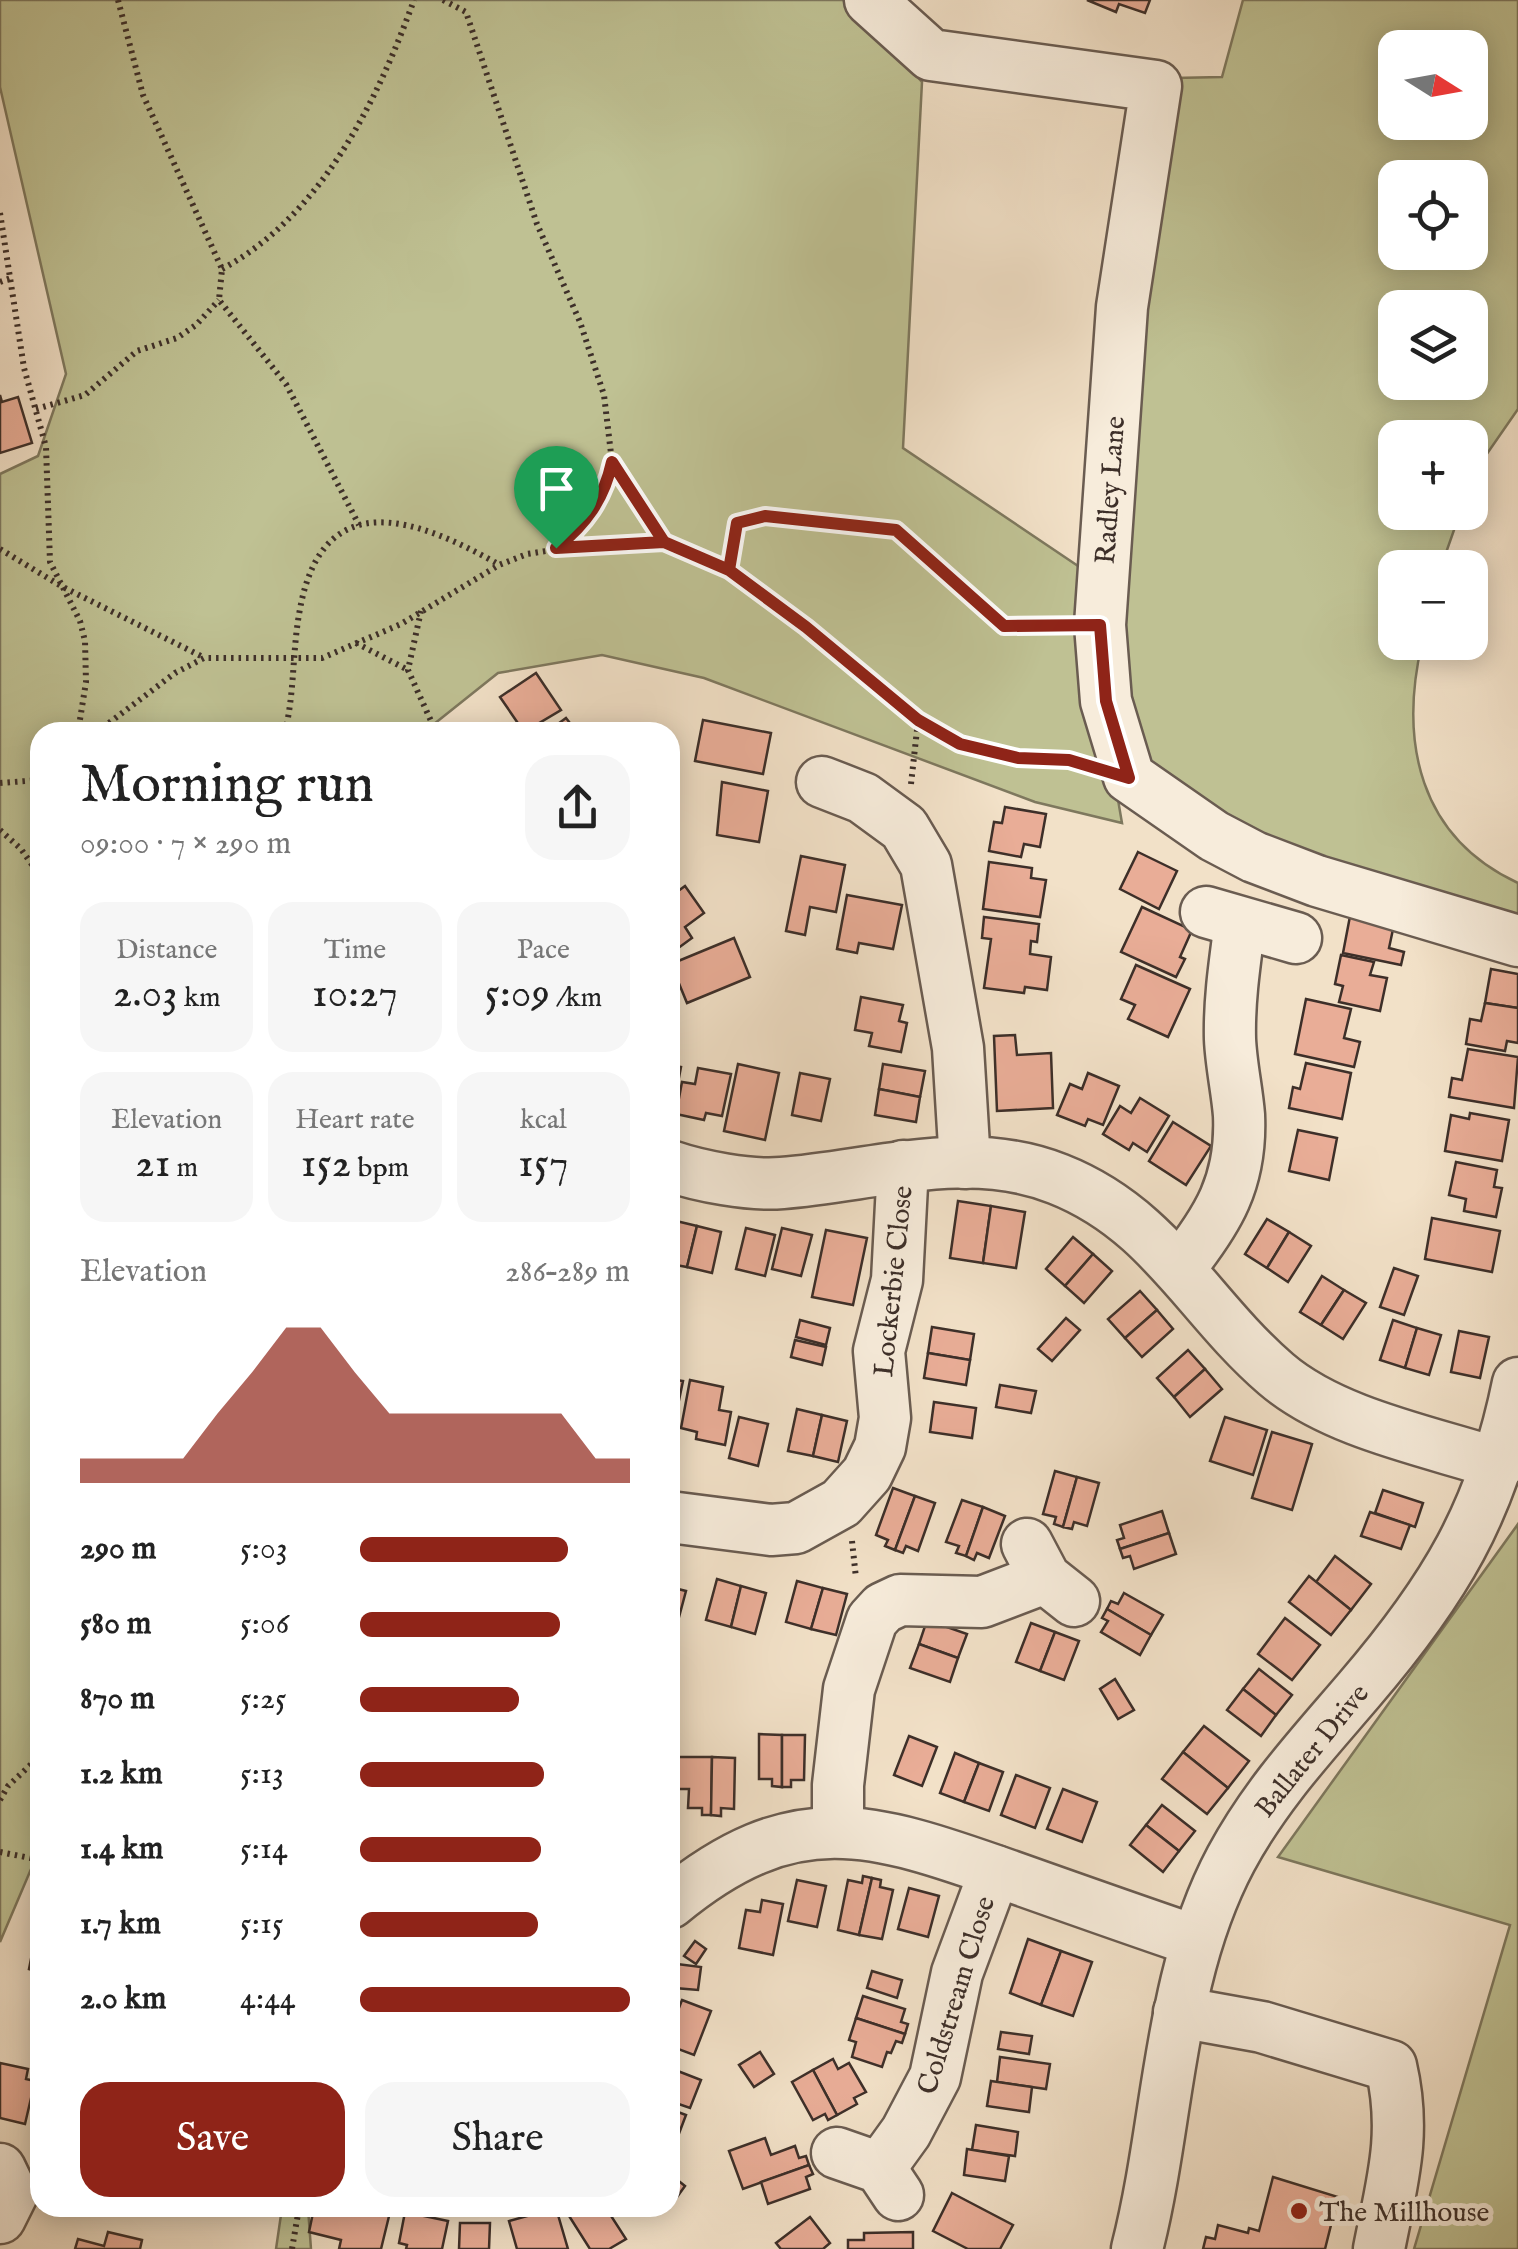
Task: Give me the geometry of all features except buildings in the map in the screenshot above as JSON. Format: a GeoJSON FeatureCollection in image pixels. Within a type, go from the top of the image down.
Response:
{"type":"FeatureCollection","features":[{"type":"Feature","properties":{"kind":"street","name":"Radley Lane"},"geometry":{"type":"LineString","coordinates":[[870,0],[931,55],[1156,86],[1122,307],[1100,625],[1106,701],[1129,778]]}},
{"type":"Feature","properties":{"kind":"street"},"geometry":{"type":"LineString","coordinates":[[1129,778],[1214,836],[1254,857],[1317,881],[1518,941]]}},
{"type":"Feature","properties":{"kind":"street"},"geometry":{"type":"LineString","coordinates":[[822,782],[862,798],[904,828],[926,865],[950,986],[965,1163]]}},
{"type":"Feature","properties":{"kind":"street"},"geometry":{"type":"LineString","coordinates":[[1179,1269],[1222,1212],[1230,1190],[1239,1117],[1230,1040],[1232,986],[1223,917],[1296,938]]}},
{"type":"Feature","properties":{"kind":"street","name":"Lockerbie Close"},"geometry":{"type":"LineString","coordinates":[[680,1170],[778,1184],[903,1166],[965,1163],[1029,1169],[1096,1196],[1127,1216],[1247,1345],[1298,1392],[1362,1420],[1499,1464]]}},
{"type":"Feature","properties":{"kind":"street","name":"Lockerbie Close"},"geometry":{"type":"LineString","coordinates":[[680,1518],[784,1530],[796,1528],[841,1503],[868,1474],[880,1446],[885,1418],[880,1351],[897,1280],[903,1166]]}},
{"type":"Feature","properties":{"kind":"street","name":"Ballater Drive"},"geometry":{"type":"LineString","coordinates":[[1137,2249],[1150,2199],[1180,2012],[1196,1941],[1211,1900],[1255,1815],[1296,1760],[1419,1614],[1472,1529],[1499,1464],[1518,1383]]}},
{"type":"Feature","properties":{"kind":"street"},"geometry":{"type":"LineString","coordinates":[[838,1832],[838,1785],[849,1689],[872,1620],[900,1600],[982,1602],[1049,1574]]}},
{"type":"Feature","properties":{"kind":"street","name":"Coldstream Close"},"geometry":{"type":"LineString","coordinates":[[680,1879],[781,1840],[838,1832],[896,1838],[1196,1941]]}},
{"type":"Feature","properties":{"kind":"street","name":"Coldstream Close"},"geometry":{"type":"LineString","coordinates":[[872,2172],[906,2132],[935,2078],[957,1973],[995,1871]]}},
{"type":"Feature","properties":{"kind":"street"},"geometry":{"type":"LineString","coordinates":[[1180,2012],[1262,2027],[1391,2066],[1400,2136],[1378,2249]]}},
{"type":"Feature","properties":{"kind":"street","name":"Ballater Drive"},"geometry":{"type":"LineString","coordinates":[[1150,2199],[1154,2249]]}},
{"type":"Feature","properties":{"kind":"path"},"geometry":{"type":"LineString","coordinates":[[36,409],[85,395],[138,351],[177,338],[196,326],[219,300],[222,269],[142,95],[118,0]]}},
{"type":"Feature","properties":{"kind":"path"},"geometry":{"type":"LineString","coordinates":[[222,269],[270,238],[342,150],[371,100],[414,0]]}},
{"type":"Feature","properties":{"kind":"path"},"geometry":{"type":"LineString","coordinates":[[442,0],[466,12],[537,224],[580,322],[604,395],[612,462],[600,500],[573,534],[556,548]]}},
{"type":"Feature","properties":{"kind":"path"},"geometry":{"type":"LineString","coordinates":[[0,213],[24,368],[46,447],[50,562],[80,620],[84,641],[86,682],[80,722]]}},
{"type":"Feature","properties":{"kind":"path"},"geometry":{"type":"LineString","coordinates":[[0,282],[11,278]]}},
{"type":"Feature","properties":{"kind":"path"},"geometry":{"type":"LineString","coordinates":[[219,300],[286,384],[359,524]]}},
{"type":"Feature","properties":{"kind":"path"},"geometry":{"type":"LineString","coordinates":[[612,462],[664,542]]}},
{"type":"Feature","properties":{"kind":"path"},"geometry":{"type":"LineString","coordinates":[[729,570],[737,523],[765,516],[896,530],[1004,626],[1100,625]]}},
{"type":"Feature","properties":{"kind":"path"},"geometry":{"type":"LineString","coordinates":[[288,722],[293,700],[298,614],[311,566],[322,550],[359,524],[381,521],[434,531],[500,565]]}},
{"type":"Feature","properties":{"kind":"path"},"geometry":{"type":"LineString","coordinates":[[111,722],[174,673],[204,658],[322,658],[401,624],[500,565],[527,554],[556,548],[664,542],[729,570],[806,627],[918,720],[960,744],[1018,758],[1069,760],[1129,778]]}},
{"type":"Feature","properties":{"kind":"path"},"geometry":{"type":"LineString","coordinates":[[0,549],[61,586],[204,658]]}},
{"type":"Feature","properties":{"kind":"path"},"geometry":{"type":"LineString","coordinates":[[421,611],[408,670],[431,722]]}},
{"type":"Feature","properties":{"kind":"path"},"geometry":{"type":"LineString","coordinates":[[356,643],[408,670]]}},
{"type":"Feature","properties":{"kind":"path"},"geometry":{"type":"LineString","coordinates":[[904,828],[918,720]]}},
{"type":"Feature","properties":{"kind":"path"},"geometry":{"type":"LineString","coordinates":[[0,783],[30,781]]}},
{"type":"Feature","properties":{"kind":"path"},"geometry":{"type":"LineString","coordinates":[[0,830],[30,862]]}},
{"type":"Feature","properties":{"kind":"path"},"geometry":{"type":"LineString","coordinates":[[841,1503],[850,1528],[855,1575],[864,1592],[884,1608]]}},
{"type":"Feature","properties":{"kind":"path"},"geometry":{"type":"LineString","coordinates":[[0,1800],[8,1786],[30,1765]]}},
{"type":"Feature","properties":{"kind":"path"},"geometry":{"type":"LineString","coordinates":[[0,1852],[30,1858]]}},
{"type":"Feature","properties":{"kind":"path"},"geometry":{"type":"LineString","coordinates":[[292,2249],[297,2217]]}},
{"type":"Feature","properties":{"kind":"green space"},"geometry":{"type":"Polygon","coordinates":[[[0,0],[854,0],[855,8],[922,82],[903,448],[1078,566],[1122,823],[1035,802],[704,678],[602,655],[498,673],[437,722],[30,722],[30,1872],[0,1942],[0,474],[38,456],[66,374],[0,87],[0,0]]]}},
{"type":"Feature","properties":{"kind":"green space"},"geometry":{"type":"Polygon","coordinates":[[[1243,0],[1518,0],[1518,409],[1488,452],[1488,420],[1378,420],[1378,530],[1454,530],[1447,550],[1378,550],[1378,660],[1419,660],[1413,716],[1424,783],[1438,813],[1458,840],[1485,864],[1518,883],[1518,935],[1220,832],[1130,742],[1117,674],[1131,322],[1174,78],[1222,77],[1243,0]]]}},
{"type":"Feature","properties":{"kind":"green space"},"geometry":{"type":"Polygon","coordinates":[[[1518,1524],[1518,2249],[1414,2249],[1510,1925],[1278,1857],[1518,1524]]]}},
{"type":"Feature","properties":{"kind":"green space"},"geometry":{"type":"Polygon","coordinates":[[[281,2217],[309,2217],[311,2249],[276,2249],[281,2217]]]}},
{"type":"Feature","properties":{"kind":"place","name":"The Millhouse"},"geometry":{"type":"Point","coordinates":[1299,2211]}},
{"type":"Feature","properties":{"kind":"route"},"geometry":{"type":"LineString","coordinates":[[556,548],[573,534],[600,500],[612,462],[664,542],[729,570],[737,523],[765,516],[896,530],[1004,626],[1100,625],[1106,701],[1129,778],[1069,760],[1018,758],[960,744],[918,720],[806,627],[729,570],[664,542],[556,548]]}}]}
